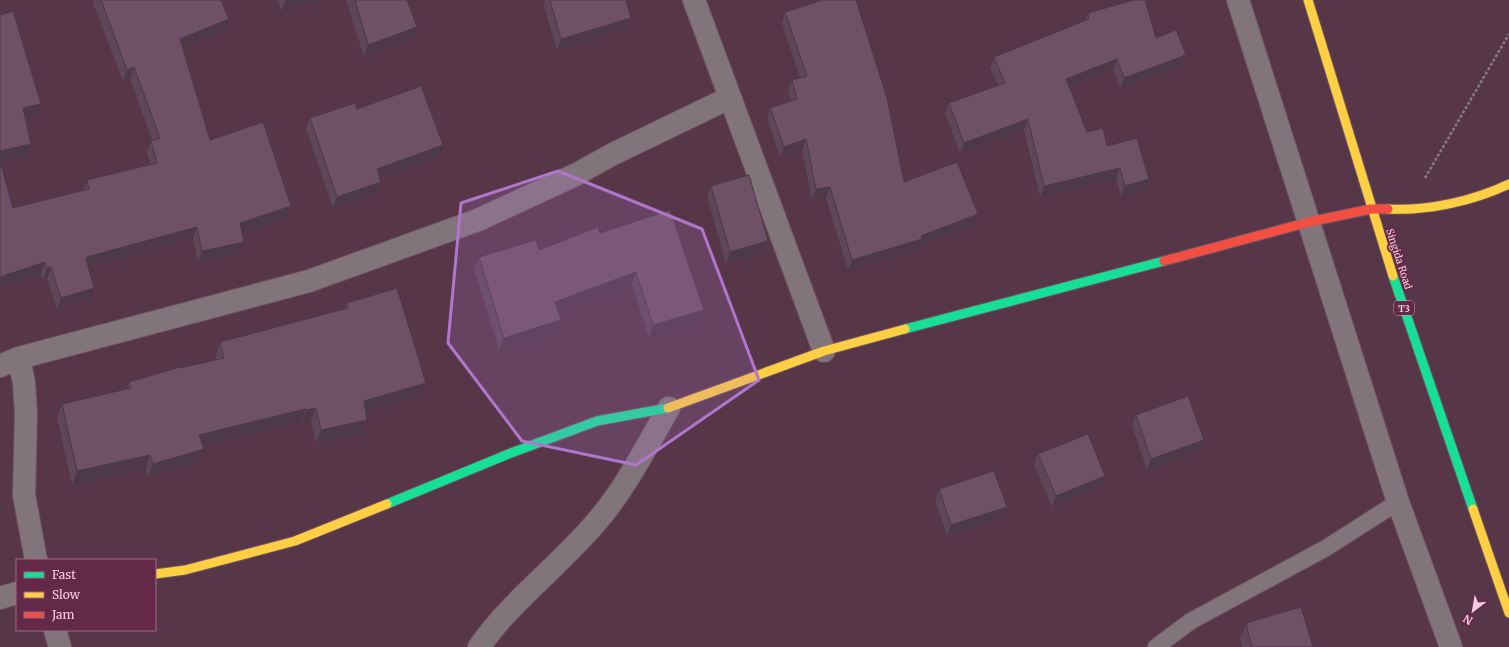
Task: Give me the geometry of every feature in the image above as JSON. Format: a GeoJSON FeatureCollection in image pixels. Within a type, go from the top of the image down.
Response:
{"type":"FeatureCollection","features":[{"type":"Feature","properties":{"kind":"main road","name":"Singida Road"},"geometry":{"type":"LineString","coordinates":[[1308,0],[1384,250],[1509,613]]}},
{"type":"Feature","properties":{"kind":"main road"},"geometry":{"type":"LineString","coordinates":[[156,574],[185,570],[295,541],[511,453],[597,421],[669,408],[824,351],[1309,222],[1372,209],[1407,210],[1460,201],[1494,191],[1509,184]]}},
{"type":"Feature","properties":{"kind":"street"},"geometry":{"type":"LineString","coordinates":[[694,0],[729,98],[824,351]]}},
{"type":"Feature","properties":{"kind":"street"},"geometry":{"type":"LineString","coordinates":[[1238,0],[1398,502],[1451,647]]}},
{"type":"Feature","properties":{"kind":"street"},"geometry":{"type":"LineString","coordinates":[[36,559],[24,495],[26,414],[24,383],[10,362],[309,281],[478,220],[577,174],[613,154],[729,98]]}},
{"type":"Feature","properties":{"kind":"street"},"geometry":{"type":"LineString","coordinates":[[479,647],[507,611],[573,547],[603,514],[669,408]]}},
{"type":"Feature","properties":{"kind":"street"},"geometry":{"type":"LineString","coordinates":[[0,598],[16,593]]}},
{"type":"Feature","properties":{"kind":"street"},"geometry":{"type":"LineString","coordinates":[[54,631],[60,647]]}},
{"type":"Feature","properties":{"kind":"lane"},"geometry":{"type":"LineString","coordinates":[[1156,647],[1191,621],[1326,548],[1398,502]]}},
{"type":"Feature","properties":{"kind":"path"},"geometry":{"type":"LineString","coordinates":[[1407,210],[1509,34]]}},
{"type":"Feature","properties":{"kind":"highlighted area"},"geometry":{"type":"Polygon","coordinates":[[[558,171],[702,229],[759,380],[636,465],[522,441],[448,343],[461,203],[558,171]]]}},
{"type":"Feature","properties":{"kind":"building"},"geometry":{"type":"Polygon","coordinates":[[[101,0],[221,0],[229,19],[180,39],[210,140],[263,122],[291,206],[240,223],[244,242],[202,251],[197,227],[87,257],[86,259],[94,288],[61,298],[51,267],[47,268],[45,262],[0,277],[0,161],[13,208],[89,189],[87,180],[157,163],[151,141],[160,138],[134,67],[127,70],[101,0]]]}},
{"type":"Feature","properties":{"kind":"building"},"geometry":{"type":"Polygon","coordinates":[[[355,0],[407,0],[417,27],[368,45],[355,0]]]}},
{"type":"Feature","properties":{"kind":"building"},"geometry":{"type":"Polygon","coordinates":[[[550,0],[626,0],[631,18],[561,39],[550,0]]]}},
{"type":"Feature","properties":{"kind":"building"},"geometry":{"type":"Polygon","coordinates":[[[823,0],[856,0],[887,98],[904,182],[957,162],[978,214],[921,236],[922,239],[852,260],[830,187],[816,189],[806,139],[784,147],[770,108],[797,99],[792,80],[807,76],[785,12],[823,0]]]}},
{"type":"Feature","properties":{"kind":"building"},"geometry":{"type":"Polygon","coordinates":[[[1134,0],[1145,0],[1156,38],[1176,30],[1186,55],[1124,78],[1117,59],[1066,79],[1087,132],[1103,128],[1107,146],[1137,138],[1149,179],[1125,186],[1120,168],[1044,186],[1028,119],[964,143],[949,103],[1005,83],[994,57],[1089,19],[1088,13],[1134,0]]]}},
{"type":"Feature","properties":{"kind":"building"},"geometry":{"type":"Polygon","coordinates":[[[13,11],[41,104],[23,108],[31,144],[0,151],[0,15],[13,11]]]}},
{"type":"Feature","properties":{"kind":"building"},"geometry":{"type":"Polygon","coordinates":[[[421,86],[443,145],[377,169],[381,182],[337,197],[310,118],[355,103],[357,109],[421,86]]]}},
{"type":"Feature","properties":{"kind":"building"},"geometry":{"type":"Polygon","coordinates":[[[749,175],[768,241],[730,252],[711,186],[749,175]]]}},
{"type":"Feature","properties":{"kind":"building"},"geometry":{"type":"Polygon","coordinates":[[[670,210],[704,310],[653,325],[636,272],[555,302],[561,320],[504,338],[479,257],[536,240],[539,250],[598,227],[600,233],[670,210]]]}},
{"type":"Feature","properties":{"kind":"building"},"geometry":{"type":"Polygon","coordinates":[[[397,288],[426,383],[364,401],[367,420],[321,430],[316,408],[305,409],[199,435],[204,449],[153,464],[150,455],[77,471],[62,404],[131,388],[129,382],[180,367],[224,358],[220,342],[348,308],[347,303],[397,288]]]}},
{"type":"Feature","properties":{"kind":"building"},"geometry":{"type":"Polygon","coordinates":[[[1188,396],[1204,440],[1151,459],[1136,415],[1188,396]]]}},
{"type":"Feature","properties":{"kind":"building"},"geometry":{"type":"Polygon","coordinates":[[[1088,434],[1105,476],[1056,496],[1038,454],[1088,434]]]}},
{"type":"Feature","properties":{"kind":"building"},"geometry":{"type":"Polygon","coordinates":[[[994,471],[1007,507],[951,525],[939,489],[994,471]]]}},
{"type":"Feature","properties":{"kind":"building"},"geometry":{"type":"Polygon","coordinates":[[[1301,607],[1313,647],[1252,647],[1246,623],[1301,607]]]}},
{"type":"Feature","properties":{"kind":"traffic: fast"},"geometry":{"type":"LineString","coordinates":[[905,329],[1164,261]]}},
{"type":"Feature","properties":{"kind":"traffic: fast"},"geometry":{"type":"LineString","coordinates":[[1393,276],[1473,509]]}},
{"type":"Feature","properties":{"kind":"traffic: fast"},"geometry":{"type":"LineString","coordinates":[[387,504],[511,453],[597,421],[668,408]]}},
{"type":"Feature","properties":{"kind":"traffic: slow"},"geometry":{"type":"LineString","coordinates":[[1308,0],[1393,276]]}},
{"type":"Feature","properties":{"kind":"traffic: slow"},"geometry":{"type":"LineString","coordinates":[[1388,209],[1419,208],[1450,204],[1481,195],[1509,184]]}},
{"type":"Feature","properties":{"kind":"traffic: slow"},"geometry":{"type":"LineString","coordinates":[[668,408],[824,351],[905,329]]}},
{"type":"Feature","properties":{"kind":"traffic: slow"},"geometry":{"type":"LineString","coordinates":[[156,574],[185,570],[295,541],[387,504]]}},
{"type":"Feature","properties":{"kind":"traffic: slow"},"geometry":{"type":"LineString","coordinates":[[1473,509],[1509,613]]}},
{"type":"Feature","properties":{"kind":"traffic: jam"},"geometry":{"type":"LineString","coordinates":[[1164,261],[1309,222],[1371,209],[1388,209]]}}]}
